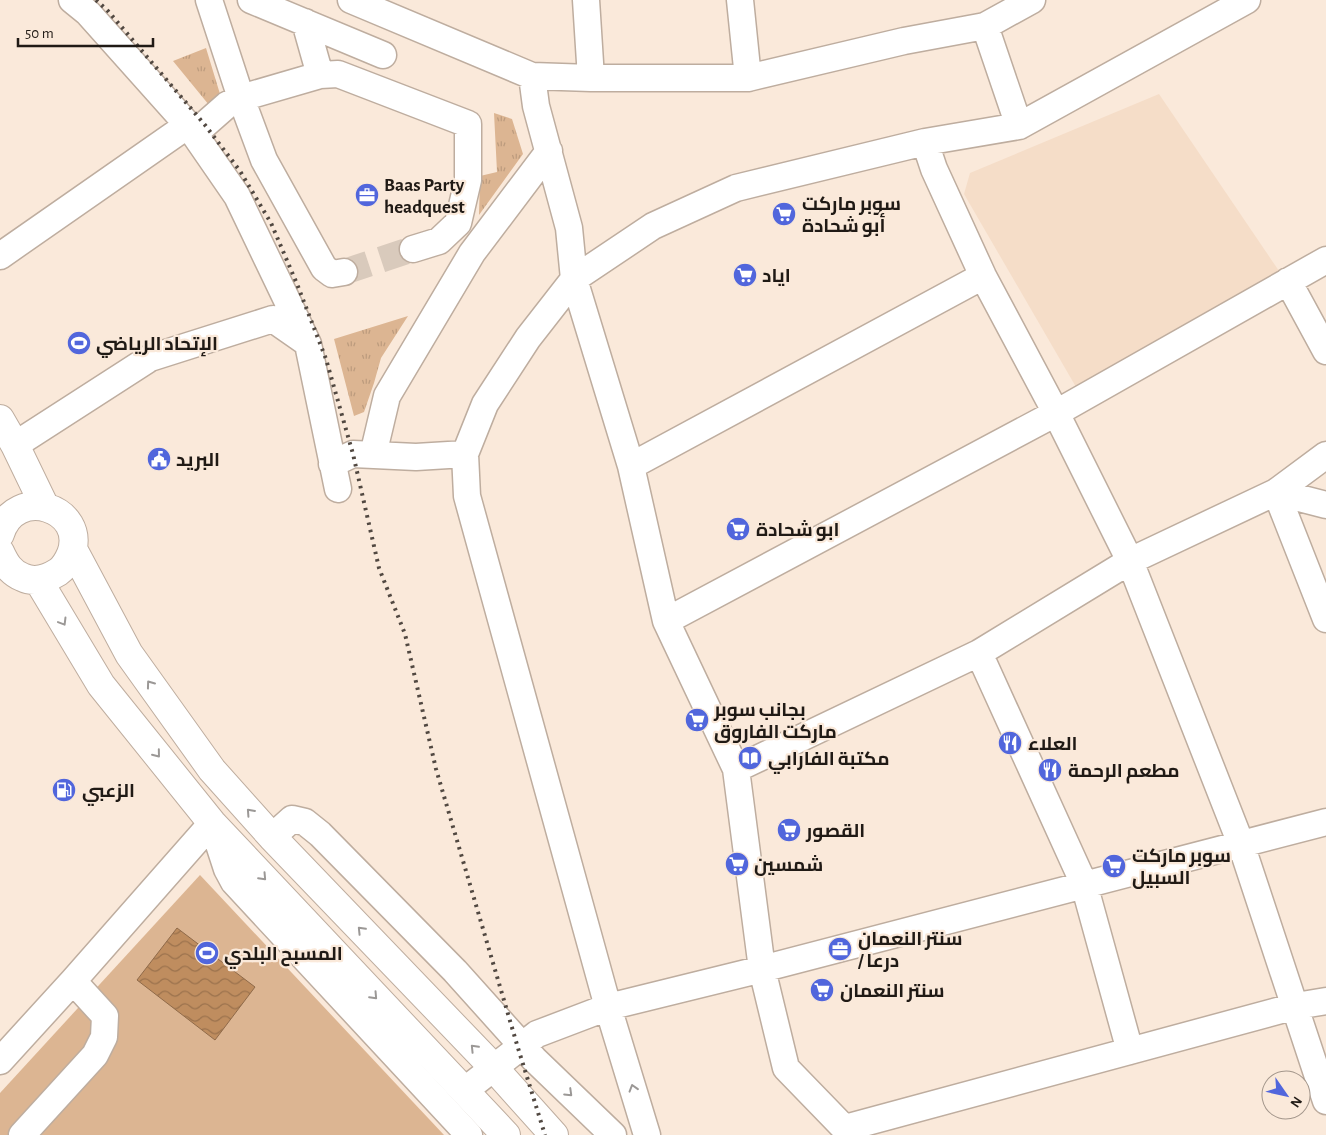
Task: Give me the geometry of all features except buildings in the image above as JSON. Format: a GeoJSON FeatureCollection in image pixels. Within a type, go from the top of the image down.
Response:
{"type":"FeatureCollection","features":[{"type":"Feature","properties":{"kind":"main road"},"geometry":{"type":"LineString","coordinates":[[0,419],[15,445],[45,507]]}},
{"type":"Feature","properties":{"kind":"main road"},"geometry":{"type":"LineString","coordinates":[[8,553],[50,577],[61,570],[68,561],[73,549],[70,527],[64,518],[56,511],[45,507],[35,506],[20,510],[8,519],[8,553],[101,685],[212,823],[506,1135]]}},
{"type":"Feature","properties":{"kind":"main road"},"geometry":{"type":"LineString","coordinates":[[73,549],[129,654],[212,770],[272,837],[493,1067],[536,1124],[554,1135]]}},
{"type":"Feature","properties":{"kind":"street"},"geometry":{"type":"LineString","coordinates":[[72,0],[88,13],[191,130],[237,196],[308,344],[338,489]]}},
{"type":"Feature","properties":{"kind":"street"},"geometry":{"type":"LineString","coordinates":[[209,0],[241,98],[264,160],[324,268],[332,274],[344,272]]}},
{"type":"Feature","properties":{"kind":"street"},"geometry":{"type":"LineString","coordinates":[[251,0],[383,55]]}},
{"type":"Feature","properties":{"kind":"street"},"geometry":{"type":"LineString","coordinates":[[351,0],[532,76],[591,78],[748,78],[904,41],[985,26],[1032,0]]}},
{"type":"Feature","properties":{"kind":"street"},"geometry":{"type":"LineString","coordinates":[[586,0],[591,78]]}},
{"type":"Feature","properties":{"kind":"street"},"geometry":{"type":"LineString","coordinates":[[740,0],[748,78]]}},
{"type":"Feature","properties":{"kind":"street"},"geometry":{"type":"LineString","coordinates":[[647,1135],[608,1007],[467,496],[465,454],[485,404],[528,338],[574,278],[653,226],[736,188],[925,142],[1019,126],[1247,0]]}},
{"type":"Feature","properties":{"kind":"street"},"geometry":{"type":"LineString","coordinates":[[305,22],[320,75]]}},
{"type":"Feature","properties":{"kind":"street"},"geometry":{"type":"LineString","coordinates":[[985,26],[1019,126]]}},
{"type":"Feature","properties":{"kind":"street"},"geometry":{"type":"LineString","coordinates":[[0,256],[227,105],[241,98],[320,75],[338,74],[468,124],[468,180],[458,223],[439,241],[413,249]]}},
{"type":"Feature","properties":{"kind":"street"},"geometry":{"type":"LineString","coordinates":[[532,76],[536,106],[569,228],[574,278],[630,466],[666,621],[736,769],[762,969],[786,1068],[848,1131],[1130,1051],[1296,1006],[1326,1001]]}},
{"type":"Feature","properties":{"kind":"street"},"geometry":{"type":"LineString","coordinates":[[925,142],[934,169],[983,276],[1056,413],[1130,561],[1241,844],[1326,1101]]}},
{"type":"Feature","properties":{"kind":"street"},"geometry":{"type":"LineString","coordinates":[[373,455],[387,396],[472,253],[549,152]]}},
{"type":"Feature","properties":{"kind":"street"},"geometry":{"type":"LineString","coordinates":[[666,621],[1056,413],[1326,260]]}},
{"type":"Feature","properties":{"kind":"street"},"geometry":{"type":"LineString","coordinates":[[630,466],[983,276]]}},
{"type":"Feature","properties":{"kind":"street"},"geometry":{"type":"LineString","coordinates":[[1288,282],[1326,351]]}},
{"type":"Feature","properties":{"kind":"street"},"geometry":{"type":"LineString","coordinates":[[15,445],[150,358],[273,319],[308,344]]}},
{"type":"Feature","properties":{"kind":"street"},"geometry":{"type":"LineString","coordinates":[[332,464],[353,454],[416,457],[465,454]]}},
{"type":"Feature","properties":{"kind":"street"},"geometry":{"type":"LineString","coordinates":[[736,769],[979,653],[1130,561],[1276,492],[1326,455]]}},
{"type":"Feature","properties":{"kind":"street"},"geometry":{"type":"LineString","coordinates":[[1276,492],[1326,505]]}},
{"type":"Feature","properties":{"kind":"street"},"geometry":{"type":"LineString","coordinates":[[1276,492],[1326,618]]}},
{"type":"Feature","properties":{"kind":"street"},"geometry":{"type":"LineString","coordinates":[[979,653],[1084,884],[1130,1051]]}},
{"type":"Feature","properties":{"kind":"street"},"geometry":{"type":"LineString","coordinates":[[272,837],[292,819],[305,822],[320,834],[531,1046],[613,1135]]}},
{"type":"Feature","properties":{"kind":"street"},"geometry":{"type":"LineString","coordinates":[[464,1091],[493,1067],[608,1007],[762,969],[1326,822]]}},
{"type":"Feature","properties":{"kind":"street"},"geometry":{"type":"LineString","coordinates":[[0,1061],[212,823]]}},
{"type":"Feature","properties":{"kind":"street"},"geometry":{"type":"LineString","coordinates":[[212,823],[227,869],[234,882],[470,1135]]}},
{"type":"Feature","properties":{"kind":"street"},"geometry":{"type":"LineString","coordinates":[[22,1135],[95,1055],[104,1037],[105,1016],[73,981]]}},
{"type":"Feature","properties":{"kind":"street"},"geometry":{"type":"LineString","coordinates":[[531,1046],[531,1090],[536,1124]]}},
{"type":"Feature","properties":{"kind":"shaded area"},"geometry":{"type":"Polygon","coordinates":[[[1159,94],[1279,271],[1076,387],[964,194],[970,173],[1159,94]]]}},
{"type":"Feature","properties":{"kind":"green space"},"geometry":{"type":"Polygon","coordinates":[[[206,48],[220,94],[209,105],[173,61],[206,48]]]}},
{"type":"Feature","properties":{"kind":"green space"},"geometry":{"type":"Polygon","coordinates":[[[494,113],[512,119],[523,154],[479,215],[480,176],[497,172],[494,113]]]}},
{"type":"Feature","properties":{"kind":"green space"},"geometry":{"type":"Polygon","coordinates":[[[408,316],[381,358],[364,412],[354,416],[334,339],[408,316]]]}},
{"type":"Feature","properties":{"kind":"green space"},"geometry":{"type":"Polygon","coordinates":[[[200,875],[444,1135],[0,1135],[0,1093],[200,875]]]}},
{"type":"Feature","properties":{"kind":"water"},"geometry":{"type":"Polygon","coordinates":[[[177,928],[255,987],[215,1040],[137,980],[177,928]]]}},
{"type":"Feature","properties":{"kind":"tunnel"},"geometry":{"type":"LineString","coordinates":[[344,272],[413,249]]}},
{"type":"Feature","properties":{"kind":"railway"},"geometry":{"type":"LineString","coordinates":[[96,0],[108,11],[205,125],[240,171],[271,223],[297,284],[326,359],[353,454],[379,568],[405,634],[436,769],[545,1135]]}},
{"type":"Feature","properties":{"kind":"place","name":"Baas Party headquest"},"geometry":{"type":"Point","coordinates":[367,195]}},
{"type":"Feature","properties":{"kind":"place","name":"سوبر ماركت أبو شحادة"},"geometry":{"type":"Point","coordinates":[784,214]}},
{"type":"Feature","properties":{"kind":"place","name":"اياد"},"geometry":{"type":"Point","coordinates":[745,275]}},
{"type":"Feature","properties":{"kind":"place","name":"الإتحاد الرياضي"},"geometry":{"type":"Point","coordinates":[79,343]}},
{"type":"Feature","properties":{"kind":"place","name":"البريد"},"geometry":{"type":"Point","coordinates":[159,459]}},
{"type":"Feature","properties":{"kind":"place","name":"ابو شحادة"},"geometry":{"type":"Point","coordinates":[738,529]}},
{"type":"Feature","properties":{"kind":"place","name":"بجانب سوبر ماركت الفاروق"},"geometry":{"type":"Point","coordinates":[697,720]}},
{"type":"Feature","properties":{"kind":"place","name":"العلاء"},"geometry":{"type":"Point","coordinates":[1010,743]}},
{"type":"Feature","properties":{"kind":"place","name":"مكتبة الفارابي"},"geometry":{"type":"Point","coordinates":[750,758]}},
{"type":"Feature","properties":{"kind":"place","name":"مطعم الرحمة"},"geometry":{"type":"Point","coordinates":[1050,770]}},
{"type":"Feature","properties":{"kind":"place","name":"الزعبي"},"geometry":{"type":"Point","coordinates":[64,790]}},
{"type":"Feature","properties":{"kind":"place","name":"القصور"},"geometry":{"type":"Point","coordinates":[789,830]}},
{"type":"Feature","properties":{"kind":"place","name":"شمسين"},"geometry":{"type":"Point","coordinates":[737,864]}},
{"type":"Feature","properties":{"kind":"place","name":"سوبر ماركت السبيل"},"geometry":{"type":"Point","coordinates":[1114,866]}},
{"type":"Feature","properties":{"kind":"place","name":"سنتر النعمان / درعا"},"geometry":{"type":"Point","coordinates":[840,949]}},
{"type":"Feature","properties":{"kind":"place","name":"المسبح البلدي"},"geometry":{"type":"Point","coordinates":[207,953]}},
{"type":"Feature","properties":{"kind":"place","name":"سنتر النعمان"},"geometry":{"type":"Point","coordinates":[822,990]}}]}
